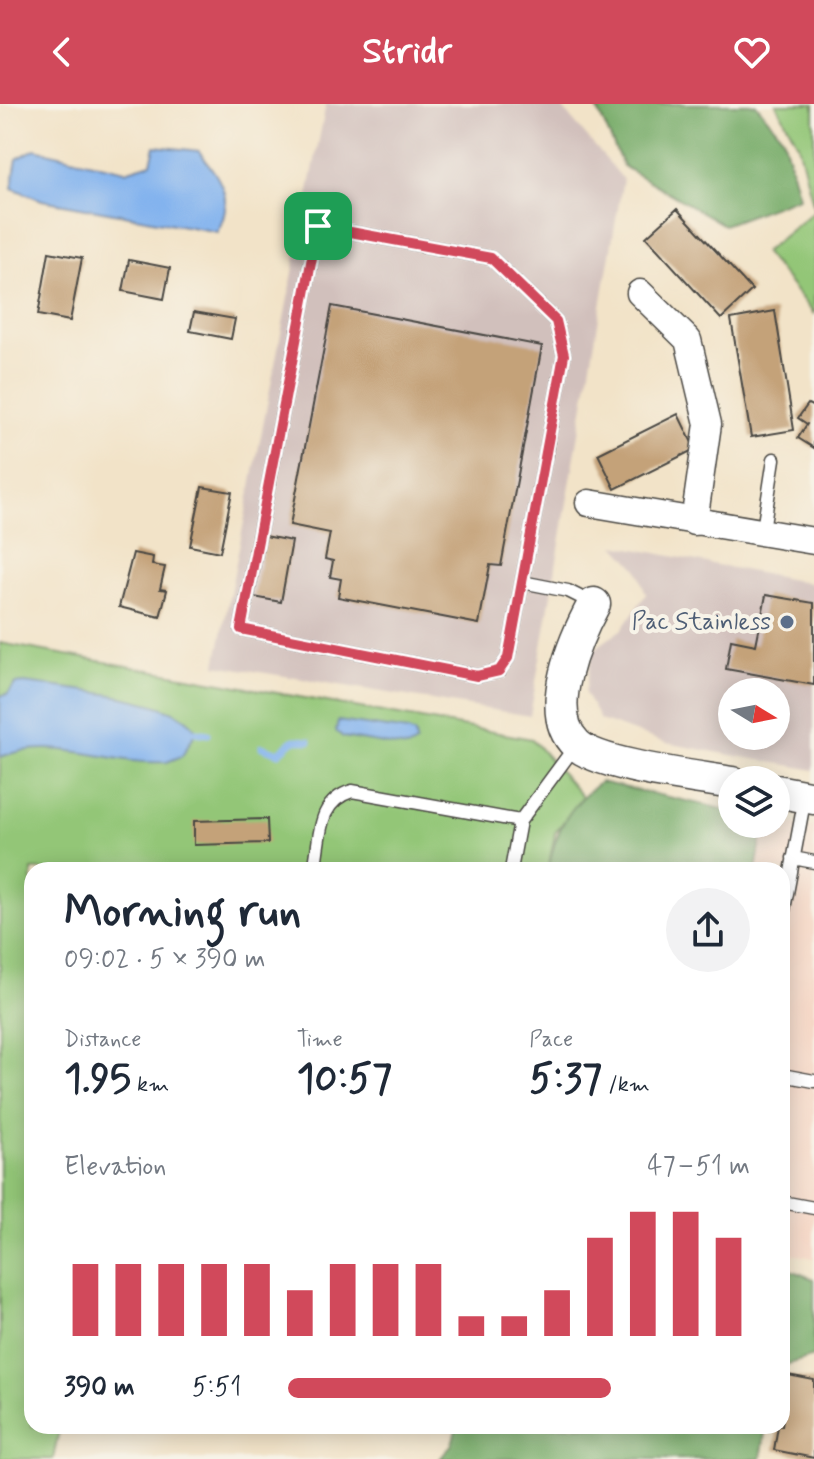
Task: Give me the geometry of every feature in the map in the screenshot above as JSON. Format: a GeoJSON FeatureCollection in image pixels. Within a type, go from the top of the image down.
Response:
{"type":"FeatureCollection","features":[{"type":"Feature","properties":{"kind":"street"},"geometry":{"type":"LineString","coordinates":[[640,293],[688,340],[708,424],[694,522]]}},
{"type":"Feature","properties":{"kind":"street"},"geometry":{"type":"LineString","coordinates":[[589,503],[814,541]]}},
{"type":"Feature","properties":{"kind":"street"},"geometry":{"type":"LineString","coordinates":[[594,604],[576,638],[564,681],[566,728],[576,745],[601,759],[718,780]]}},
{"type":"Feature","properties":{"kind":"lane"},"geometry":{"type":"LineString","coordinates":[[318,226],[491,258],[556,321],[564,355],[522,582],[508,658],[499,671],[487,675],[241,629],[318,226]]}},
{"type":"Feature","properties":{"kind":"lane"},"geometry":{"type":"LineString","coordinates":[[763,530],[774,459]]}},
{"type":"Feature","properties":{"kind":"lane"},"geometry":{"type":"LineString","coordinates":[[522,582],[568,591],[594,604]]}},
{"type":"Feature","properties":{"kind":"lane"},"geometry":{"type":"LineString","coordinates":[[512,862],[520,821],[576,745]]}},
{"type":"Feature","properties":{"kind":"lane"},"geometry":{"type":"LineString","coordinates":[[315,862],[326,805],[338,795],[352,791],[520,821]]}},
{"type":"Feature","properties":{"kind":"lane"},"geometry":{"type":"LineString","coordinates":[[790,875],[798,795]]}},
{"type":"Feature","properties":{"kind":"lane"},"geometry":{"type":"LineString","coordinates":[[793,858],[814,862]]}},
{"type":"Feature","properties":{"kind":"lane"},"geometry":{"type":"LineString","coordinates":[[790,1076],[814,1081]]}},
{"type":"Feature","properties":{"kind":"lane"},"geometry":{"type":"LineString","coordinates":[[790,1204],[814,1208]]}},
{"type":"Feature","properties":{"kind":"shaded area"},"geometry":{"type":"Polygon","coordinates":[[[326,104],[559,104],[623,179],[530,716],[216,665],[326,104]]]}},
{"type":"Feature","properties":{"kind":"shaded area"},"geometry":{"type":"Polygon","coordinates":[[[615,545],[814,584],[814,770],[666,743],[600,720],[585,693],[593,650],[622,629],[646,594],[637,569],[615,545]]]}},
{"type":"Feature","properties":{"kind":"shaded area"},"geometry":{"type":"Polygon","coordinates":[[[790,823],[814,827],[814,1258],[790,1254],[790,862],[757,862],[762,838],[790,838],[790,823]]]}},
{"type":"Feature","properties":{"kind":"green space"},"geometry":{"type":"Polygon","coordinates":[[[595,104],[756,104],[783,137],[799,197],[724,225],[623,166],[595,104]]]}},
{"type":"Feature","properties":{"kind":"green space"},"geometry":{"type":"Polygon","coordinates":[[[776,104],[814,104],[814,208],[798,144],[776,104]]]}},
{"type":"Feature","properties":{"kind":"green space"},"geometry":{"type":"Polygon","coordinates":[[[814,211],[814,314],[764,252],[814,211]]]}},
{"type":"Feature","properties":{"kind":"green space"},"geometry":{"type":"Polygon","coordinates":[[[0,643],[532,739],[582,797],[555,833],[550,862],[24,862],[24,1434],[58,1434],[53,1459],[0,1459],[0,643]]]}},
{"type":"Feature","properties":{"kind":"green space"},"geometry":{"type":"Polygon","coordinates":[[[600,782],[718,808],[718,838],[762,838],[757,862],[550,862],[559,831],[571,810],[600,782]]]}},
{"type":"Feature","properties":{"kind":"green space"},"geometry":{"type":"Polygon","coordinates":[[[790,1270],[814,1279],[814,1356],[790,1364],[790,1270]]]}},
{"type":"Feature","properties":{"kind":"green space"},"geometry":{"type":"Polygon","coordinates":[[[455,1434],[765,1434],[761,1459],[440,1459],[452,1444],[455,1434]]]}},
{"type":"Feature","properties":{"kind":"water"},"geometry":{"type":"Polygon","coordinates":[[[155,146],[199,151],[207,161],[219,180],[225,199],[223,220],[217,232],[42,200],[12,188],[17,159],[35,149],[125,171],[151,163],[155,146]]]}},
{"type":"Feature","properties":{"kind":"water"},"geometry":{"type":"Polygon","coordinates":[[[25,683],[147,703],[188,720],[196,732],[182,756],[167,762],[124,760],[43,749],[0,757],[0,696],[8,694],[15,684],[25,683]]]}},
{"type":"Feature","properties":{"kind":"water"},"geometry":{"type":"Polygon","coordinates":[[[338,721],[408,731],[415,734],[416,743],[407,748],[343,737],[336,731],[338,721]]]}},
{"type":"Feature","properties":{"kind":"building"},"geometry":{"type":"Polygon","coordinates":[[[677,209],[752,290],[721,319],[646,237],[677,209]]]}},
{"type":"Feature","properties":{"kind":"building"},"geometry":{"type":"Polygon","coordinates":[[[49,252],[82,258],[70,321],[38,315],[49,252]]]}},
{"type":"Feature","properties":{"kind":"building"},"geometry":{"type":"Polygon","coordinates":[[[129,260],[170,268],[164,299],[123,291],[129,260]]]}},
{"type":"Feature","properties":{"kind":"building"},"geometry":{"type":"Polygon","coordinates":[[[332,306],[542,346],[501,566],[490,565],[479,624],[338,597],[341,579],[330,577],[333,561],[325,559],[330,533],[290,525],[332,306]]]}},
{"type":"Feature","properties":{"kind":"building"},"geometry":{"type":"Polygon","coordinates":[[[775,311],[794,430],[751,437],[731,319],[775,311]]]}},
{"type":"Feature","properties":{"kind":"building"},"geometry":{"type":"Polygon","coordinates":[[[194,312],[235,319],[231,339],[190,331],[194,312]]]}},
{"type":"Feature","properties":{"kind":"building"},"geometry":{"type":"Polygon","coordinates":[[[808,404],[814,407],[814,448],[798,438],[807,424],[798,418],[808,404]]]}},
{"type":"Feature","properties":{"kind":"building"},"geometry":{"type":"Polygon","coordinates":[[[678,414],[695,449],[615,489],[598,454],[678,414]]]}},
{"type":"Feature","properties":{"kind":"building"},"geometry":{"type":"Polygon","coordinates":[[[202,487],[232,492],[220,552],[190,546],[202,487]]]}},
{"type":"Feature","properties":{"kind":"building"},"geometry":{"type":"Polygon","coordinates":[[[265,536],[292,541],[281,602],[254,597],[265,536]]]}},
{"type":"Feature","properties":{"kind":"building"},"geometry":{"type":"Polygon","coordinates":[[[133,553],[153,557],[152,565],[165,567],[160,589],[167,590],[160,617],[119,607],[133,553]]]}},
{"type":"Feature","properties":{"kind":"building","name":"Pac Stainless"},"geometry":{"type":"Polygon","coordinates":[[[766,595],[814,603],[814,685],[790,681],[790,678],[726,669],[731,640],[756,645],[766,595]]]}},
{"type":"Feature","properties":{"kind":"building"},"geometry":{"type":"Polygon","coordinates":[[[267,819],[268,843],[194,845],[194,821],[267,819]]]}},
{"type":"Feature","properties":{"kind":"building"},"geometry":{"type":"Polygon","coordinates":[[[790,1375],[814,1380],[814,1458],[774,1450],[777,1434],[790,1434],[790,1375]]]}},
{"type":"Feature","properties":{"kind":"waterway"},"geometry":{"type":"LineString","coordinates":[[196,732],[208,734]]}},
{"type":"Feature","properties":{"kind":"waterway"},"geometry":{"type":"LineString","coordinates":[[262,747],[279,753],[294,740],[309,741]]}},
{"type":"Feature","properties":{"kind":"place","name":"Pac Stainless"},"geometry":{"type":"Point","coordinates":[787,622]}},
{"type":"Feature","properties":{"kind":"route"},"geometry":{"type":"LineString","coordinates":[[318,226],[491,258],[556,321],[562,336],[564,355],[508,658],[499,671],[477,676],[241,629],[318,226]]}}]}
